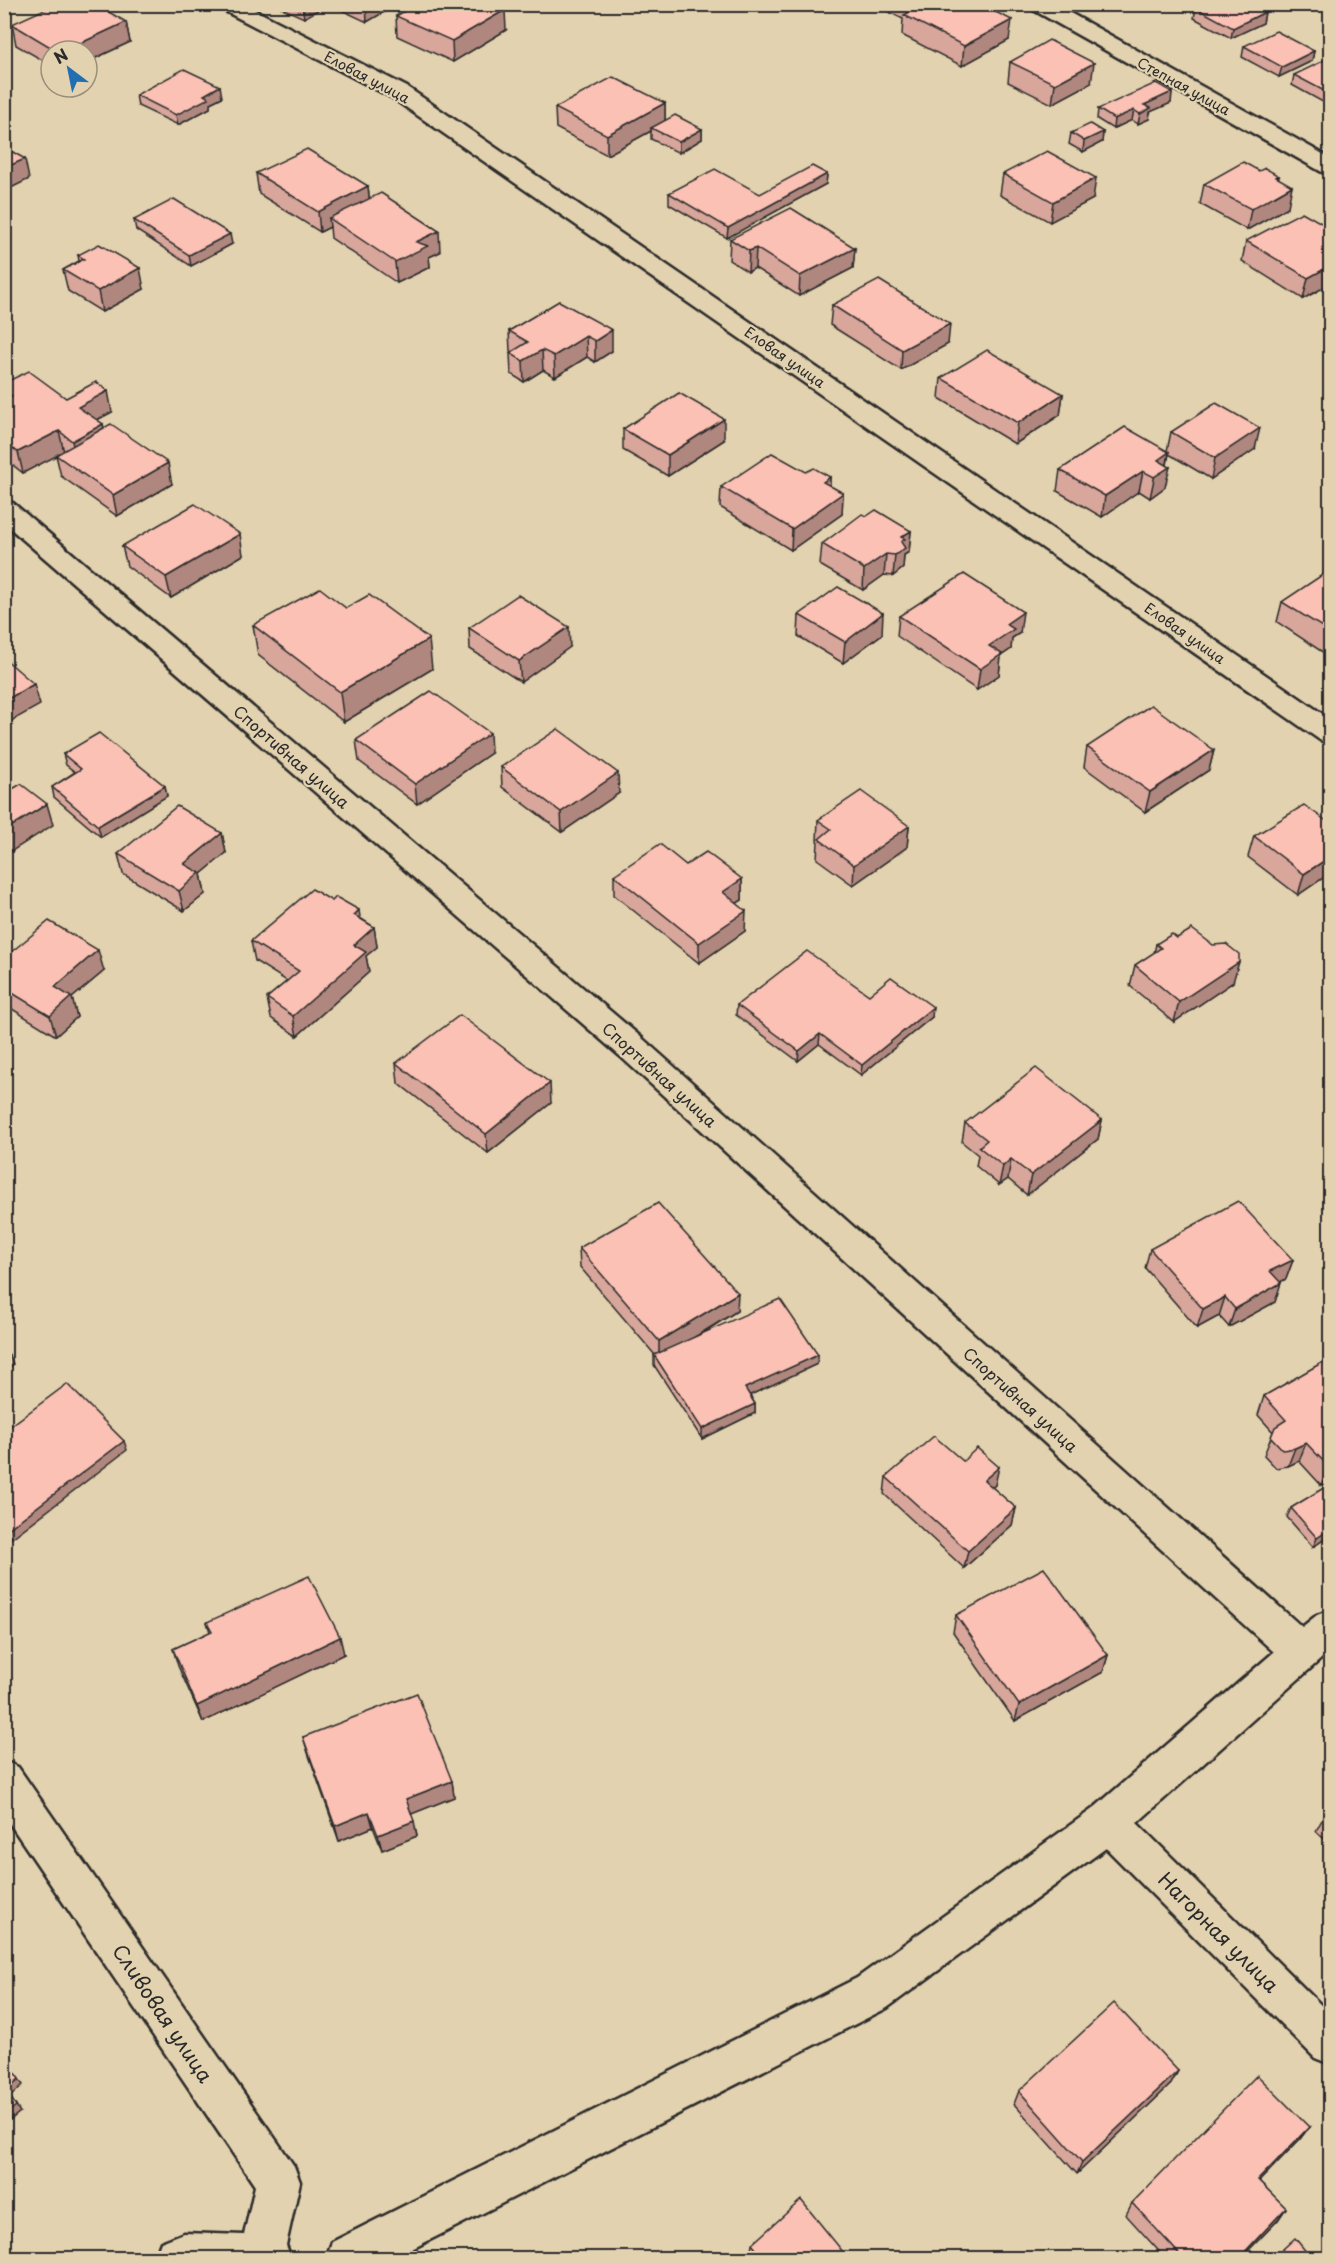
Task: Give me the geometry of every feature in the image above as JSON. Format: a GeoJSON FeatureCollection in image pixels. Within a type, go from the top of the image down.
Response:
{"type":"FeatureCollection","features":[{"type":"Feature","properties":{"kind":"street","name":"Еловая улица"},"geometry":{"type":"LineString","coordinates":[[226,4],[399,92],[1330,733]]}},
{"type":"Feature","properties":{"kind":"street","name":"Степная улица"},"geometry":{"type":"LineString","coordinates":[[1037,4],[1330,167]]}},
{"type":"Feature","properties":{"kind":"street","name":"Спортивная улица"},"geometry":{"type":"LineString","coordinates":[[4,509],[1317,1640]]}},
{"type":"Feature","properties":{"kind":"street"},"geometry":{"type":"LineString","coordinates":[[348,2259],[872,1993],[1108,1822],[1317,1640]]}},
{"type":"Feature","properties":{"kind":"street","name":"Сливовая улица"},"geometry":{"type":"LineString","coordinates":[[4,1780],[278,2182],[261,2258]]}},
{"type":"Feature","properties":{"kind":"street","name":"Нагорная улица"},"geometry":{"type":"LineString","coordinates":[[1108,1822],[1330,2043]]}},
{"type":"Feature","properties":{"kind":"street"},"geometry":{"type":"LineString","coordinates":[[177,2259],[184,2255],[269,2259]]}},
{"type":"Feature","properties":{"kind":"building"},"geometry":{"type":"Polygon","coordinates":[[[56,4],[95,4],[126,22],[90,39],[39,40],[12,24],[56,4]]]}},
{"type":"Feature","properties":{"kind":"building"},"geometry":{"type":"Polygon","coordinates":[[[417,4],[491,4],[505,10],[452,41],[396,16],[417,4]]]}},
{"type":"Feature","properties":{"kind":"building"},"geometry":{"type":"Polygon","coordinates":[[[925,4],[979,4],[1012,20],[964,46],[904,15],[925,4]]]}},
{"type":"Feature","properties":{"kind":"building"},"geometry":{"type":"Polygon","coordinates":[[[1204,4],[1250,4],[1265,12],[1233,28],[1196,8],[1204,4]]]}},
{"type":"Feature","properties":{"kind":"building"},"geometry":{"type":"Polygon","coordinates":[[[1276,31],[1314,51],[1282,67],[1244,46],[1276,31]]]}},
{"type":"Feature","properties":{"kind":"building"},"geometry":{"type":"Polygon","coordinates":[[[1049,40],[1094,63],[1055,84],[1010,62],[1049,40]]]}},
{"type":"Feature","properties":{"kind":"building"},"geometry":{"type":"Polygon","coordinates":[[[1327,59],[1330,61],[1330,94],[1294,75],[1327,59]]]}},
{"type":"Feature","properties":{"kind":"building"},"geometry":{"type":"Polygon","coordinates":[[[184,69],[220,86],[204,95],[209,98],[176,115],[136,95],[184,69]]]}},
{"type":"Feature","properties":{"kind":"building"},"geometry":{"type":"Polygon","coordinates":[[[613,77],[665,103],[607,135],[555,108],[613,77]]]}},
{"type":"Feature","properties":{"kind":"building"},"geometry":{"type":"Polygon","coordinates":[[[1156,83],[1172,92],[1144,105],[1151,108],[1140,114],[1134,110],[1114,119],[1098,109],[1156,83]]]}},
{"type":"Feature","properties":{"kind":"building"},"geometry":{"type":"Polygon","coordinates":[[[675,115],[702,129],[679,142],[651,128],[675,115]]]}},
{"type":"Feature","properties":{"kind":"building"},"geometry":{"type":"Polygon","coordinates":[[[1090,124],[1103,132],[1084,141],[1071,133],[1090,124]]]}},
{"type":"Feature","properties":{"kind":"building"},"geometry":{"type":"Polygon","coordinates":[[[4,147],[25,159],[4,168],[4,147]]]}},
{"type":"Feature","properties":{"kind":"building"},"geometry":{"type":"Polygon","coordinates":[[[307,149],[368,186],[318,212],[256,173],[307,149]]]}},
{"type":"Feature","properties":{"kind":"building"},"geometry":{"type":"Polygon","coordinates":[[[1047,151],[1096,178],[1053,202],[1003,174],[1047,151]]]}},
{"type":"Feature","properties":{"kind":"building"},"geometry":{"type":"Polygon","coordinates":[[[1243,162],[1259,171],[1265,168],[1292,186],[1251,209],[1204,184],[1243,162]]]}},
{"type":"Feature","properties":{"kind":"building"},"geometry":{"type":"Polygon","coordinates":[[[812,166],[827,174],[728,228],[669,193],[715,169],[760,194],[812,166]]]}},
{"type":"Feature","properties":{"kind":"building"},"geometry":{"type":"Polygon","coordinates":[[[381,193],[439,231],[416,242],[428,246],[395,262],[329,218],[381,193]]]}},
{"type":"Feature","properties":{"kind":"building"},"geometry":{"type":"Polygon","coordinates":[[[174,199],[230,234],[189,255],[134,220],[174,199]]]}},
{"type":"Feature","properties":{"kind":"building"},"geometry":{"type":"Polygon","coordinates":[[[791,208],[855,248],[800,276],[756,248],[749,251],[730,239],[791,208]]]}},
{"type":"Feature","properties":{"kind":"building"},"geometry":{"type":"Polygon","coordinates":[[[1302,212],[1323,224],[1330,220],[1330,266],[1308,278],[1246,241],[1302,212]]]}},
{"type":"Feature","properties":{"kind":"building"},"geometry":{"type":"Polygon","coordinates":[[[99,244],[140,268],[98,291],[63,270],[84,259],[78,255],[99,244]]]}},
{"type":"Feature","properties":{"kind":"building"},"geometry":{"type":"Polygon","coordinates":[[[879,280],[950,324],[902,350],[832,305],[879,280]]]}},
{"type":"Feature","properties":{"kind":"building"},"geometry":{"type":"Polygon","coordinates":[[[559,301],[612,330],[595,341],[586,336],[554,356],[542,350],[523,361],[510,353],[528,342],[509,331],[559,301]]]}},
{"type":"Feature","properties":{"kind":"building"},"geometry":{"type":"Polygon","coordinates":[[[987,350],[1063,394],[1018,423],[941,378],[987,350]]]}},
{"type":"Feature","properties":{"kind":"building"},"geometry":{"type":"Polygon","coordinates":[[[29,371],[66,398],[96,382],[108,391],[78,407],[103,424],[72,441],[59,431],[18,452],[4,442],[4,399],[12,396],[4,390],[4,383],[29,371]]]}},
{"type":"Feature","properties":{"kind":"building"},"geometry":{"type":"Polygon","coordinates":[[[679,393],[724,419],[668,455],[623,429],[679,393]]]}},
{"type":"Feature","properties":{"kind":"building"},"geometry":{"type":"Polygon","coordinates":[[[1216,403],[1260,428],[1215,458],[1171,432],[1216,403]]]}},
{"type":"Feature","properties":{"kind":"building"},"geometry":{"type":"Polygon","coordinates":[[[111,424],[168,463],[113,495],[56,455],[111,424]]]}},
{"type":"Feature","properties":{"kind":"building"},"geometry":{"type":"Polygon","coordinates":[[[1125,427],[1169,452],[1158,460],[1170,467],[1154,477],[1143,471],[1105,496],[1060,470],[1125,427]]]}},
{"type":"Feature","properties":{"kind":"building"},"geometry":{"type":"Polygon","coordinates":[[[772,453],[806,472],[814,468],[830,477],[823,482],[843,493],[792,529],[721,487],[772,453]]]}},
{"type":"Feature","properties":{"kind":"building"},"geometry":{"type":"Polygon","coordinates":[[[195,504],[240,534],[166,577],[122,546],[195,504]]]}},
{"type":"Feature","properties":{"kind":"building"},"geometry":{"type":"Polygon","coordinates":[[[876,510],[911,531],[901,537],[905,539],[901,542],[905,548],[895,555],[886,554],[864,569],[822,544],[862,514],[867,516],[876,510]]]}},
{"type":"Feature","properties":{"kind":"building"},"geometry":{"type":"Polygon","coordinates":[[[1330,570],[1330,632],[1282,602],[1330,570]]]}},
{"type":"Feature","properties":{"kind":"building"},"geometry":{"type":"Polygon","coordinates":[[[964,574],[1023,612],[1006,624],[1014,629],[989,646],[1002,654],[980,669],[899,616],[964,574]]]}},
{"type":"Feature","properties":{"kind":"building"},"geometry":{"type":"Polygon","coordinates":[[[838,587],[883,613],[845,642],[799,615],[838,587]]]}},
{"type":"Feature","properties":{"kind":"building"},"geometry":{"type":"Polygon","coordinates":[[[320,588],[346,608],[369,595],[429,639],[340,692],[253,625],[320,588]]]}},
{"type":"Feature","properties":{"kind":"building"},"geometry":{"type":"Polygon","coordinates":[[[518,595],[569,627],[519,661],[469,628],[518,595]]]}},
{"type":"Feature","properties":{"kind":"building"},"geometry":{"type":"Polygon","coordinates":[[[4,658],[34,684],[4,701],[4,658]]]}},
{"type":"Feature","properties":{"kind":"building"},"geometry":{"type":"Polygon","coordinates":[[[431,691],[490,733],[415,784],[356,740],[431,691]]]}},
{"type":"Feature","properties":{"kind":"building"},"geometry":{"type":"Polygon","coordinates":[[[1151,705],[1214,750],[1150,792],[1087,747],[1151,705]]]}},
{"type":"Feature","properties":{"kind":"building"},"geometry":{"type":"Polygon","coordinates":[[[558,729],[618,773],[561,812],[501,767],[558,729]]]}},
{"type":"Feature","properties":{"kind":"building"},"geometry":{"type":"Polygon","coordinates":[[[99,733],[165,786],[98,826],[52,787],[81,769],[63,754],[99,733]]]}},
{"type":"Feature","properties":{"kind":"building"},"geometry":{"type":"Polygon","coordinates":[[[21,784],[47,804],[4,831],[4,794],[21,784]]]}},
{"type":"Feature","properties":{"kind":"building"},"geometry":{"type":"Polygon","coordinates":[[[861,791],[909,826],[854,865],[819,839],[831,829],[818,820],[861,791]]]}},
{"type":"Feature","properties":{"kind":"building"},"geometry":{"type":"Polygon","coordinates":[[[1304,805],[1328,822],[1330,821],[1330,857],[1304,874],[1254,836],[1304,805]]]}},
{"type":"Feature","properties":{"kind":"building"},"geometry":{"type":"Polygon","coordinates":[[[177,806],[222,833],[184,864],[200,873],[179,891],[118,854],[177,806]]]}},
{"type":"Feature","properties":{"kind":"building"},"geometry":{"type":"Polygon","coordinates":[[[660,844],[686,865],[706,852],[742,879],[723,892],[746,911],[699,943],[614,875],[660,844]]]}},
{"type":"Feature","properties":{"kind":"building"},"geometry":{"type":"Polygon","coordinates":[[[312,889],[332,901],[336,897],[359,910],[354,915],[374,927],[354,945],[366,952],[293,1016],[267,998],[299,971],[251,941],[312,889]]]}},
{"type":"Feature","properties":{"kind":"building"},"geometry":{"type":"Polygon","coordinates":[[[49,921],[98,950],[55,987],[71,997],[50,1016],[4,988],[4,958],[49,921]]]}},
{"type":"Feature","properties":{"kind":"building"},"geometry":{"type":"Polygon","coordinates":[[[1192,929],[1213,945],[1226,944],[1239,954],[1239,962],[1179,1002],[1135,965],[1161,948],[1156,944],[1172,934],[1177,938],[1192,929]]]}},
{"type":"Feature","properties":{"kind":"building"},"geometry":{"type":"Polygon","coordinates":[[[807,951],[869,995],[891,977],[933,1007],[862,1065],[820,1034],[799,1051],[737,1005],[807,951]]]}},
{"type":"Feature","properties":{"kind":"building"},"geometry":{"type":"Polygon","coordinates":[[[460,1015],[550,1083],[486,1134],[396,1063],[460,1015]]]}},
{"type":"Feature","properties":{"kind":"building"},"geometry":{"type":"Polygon","coordinates":[[[1036,1068],[1102,1120],[1031,1175],[1011,1159],[1003,1166],[979,1147],[987,1140],[965,1123],[1036,1068]]]}},
{"type":"Feature","properties":{"kind":"building"},"geometry":{"type":"Polygon","coordinates":[[[1238,1201],[1293,1260],[1270,1271],[1281,1283],[1235,1309],[1225,1297],[1203,1309],[1150,1249],[1238,1201]]]}},
{"type":"Feature","properties":{"kind":"building"},"geometry":{"type":"Polygon","coordinates":[[[658,1203],[738,1293],[659,1341],[579,1248],[658,1203]]]}},
{"type":"Feature","properties":{"kind":"building"},"geometry":{"type":"Polygon","coordinates":[[[780,1299],[818,1355],[745,1388],[755,1404],[702,1429],[654,1355],[780,1299]]]}},
{"type":"Feature","properties":{"kind":"building"},"geometry":{"type":"Polygon","coordinates":[[[1330,1358],[1329,1467],[1306,1443],[1283,1450],[1271,1437],[1275,1427],[1286,1420],[1264,1396],[1330,1358]]]}},
{"type":"Feature","properties":{"kind":"building"},"geometry":{"type":"Polygon","coordinates":[[[67,1384],[124,1441],[4,1532],[4,1431],[67,1384]]]}},
{"type":"Feature","properties":{"kind":"building"},"geometry":{"type":"Polygon","coordinates":[[[934,1436],[963,1461],[977,1448],[999,1467],[984,1480],[1016,1508],[968,1551],[886,1477],[934,1436]]]}},
{"type":"Feature","properties":{"kind":"building"},"geometry":{"type":"Polygon","coordinates":[[[1330,1484],[1330,1529],[1317,1538],[1291,1508],[1330,1484]]]}},
{"type":"Feature","properties":{"kind":"building"},"geometry":{"type":"Polygon","coordinates":[[[1044,1568],[1108,1655],[1019,1705],[956,1615],[1044,1568]]]}},
{"type":"Feature","properties":{"kind":"building"},"geometry":{"type":"Polygon","coordinates":[[[309,1576],[340,1637],[197,1706],[173,1649],[212,1631],[207,1622],[309,1576]]]}},
{"type":"Feature","properties":{"kind":"building"},"geometry":{"type":"Polygon","coordinates":[[[417,1693],[452,1781],[406,1799],[414,1821],[378,1835],[369,1812],[335,1826],[303,1737],[417,1693]]]}},
{"type":"Feature","properties":{"kind":"building"},"geometry":{"type":"Polygon","coordinates":[[[1330,1809],[1330,1822],[1324,1816],[1330,1809]]]}},
{"type":"Feature","properties":{"kind":"building"},"geometry":{"type":"Polygon","coordinates":[[[1114,2003],[1178,2071],[1082,2162],[1019,2091],[1114,2003]]]}},
{"type":"Feature","properties":{"kind":"building"},"geometry":{"type":"Polygon","coordinates":[[[4,2057],[19,2079],[6,2090],[16,2106],[4,2115],[4,2057]]]}},
{"type":"Feature","properties":{"kind":"building"},"geometry":{"type":"Polygon","coordinates":[[[1257,2075],[1309,2127],[1258,2180],[1286,2208],[1238,2259],[1184,2259],[1132,2203],[1257,2075]]]}},
{"type":"Feature","properties":{"kind":"building"},"geometry":{"type":"Polygon","coordinates":[[[801,2200],[848,2259],[764,2259],[752,2244],[801,2200]]]}},
{"type":"Feature","properties":{"kind":"building"},"geometry":{"type":"Polygon","coordinates":[[[1295,2238],[1312,2259],[1272,2259],[1295,2238]]]}}]}
